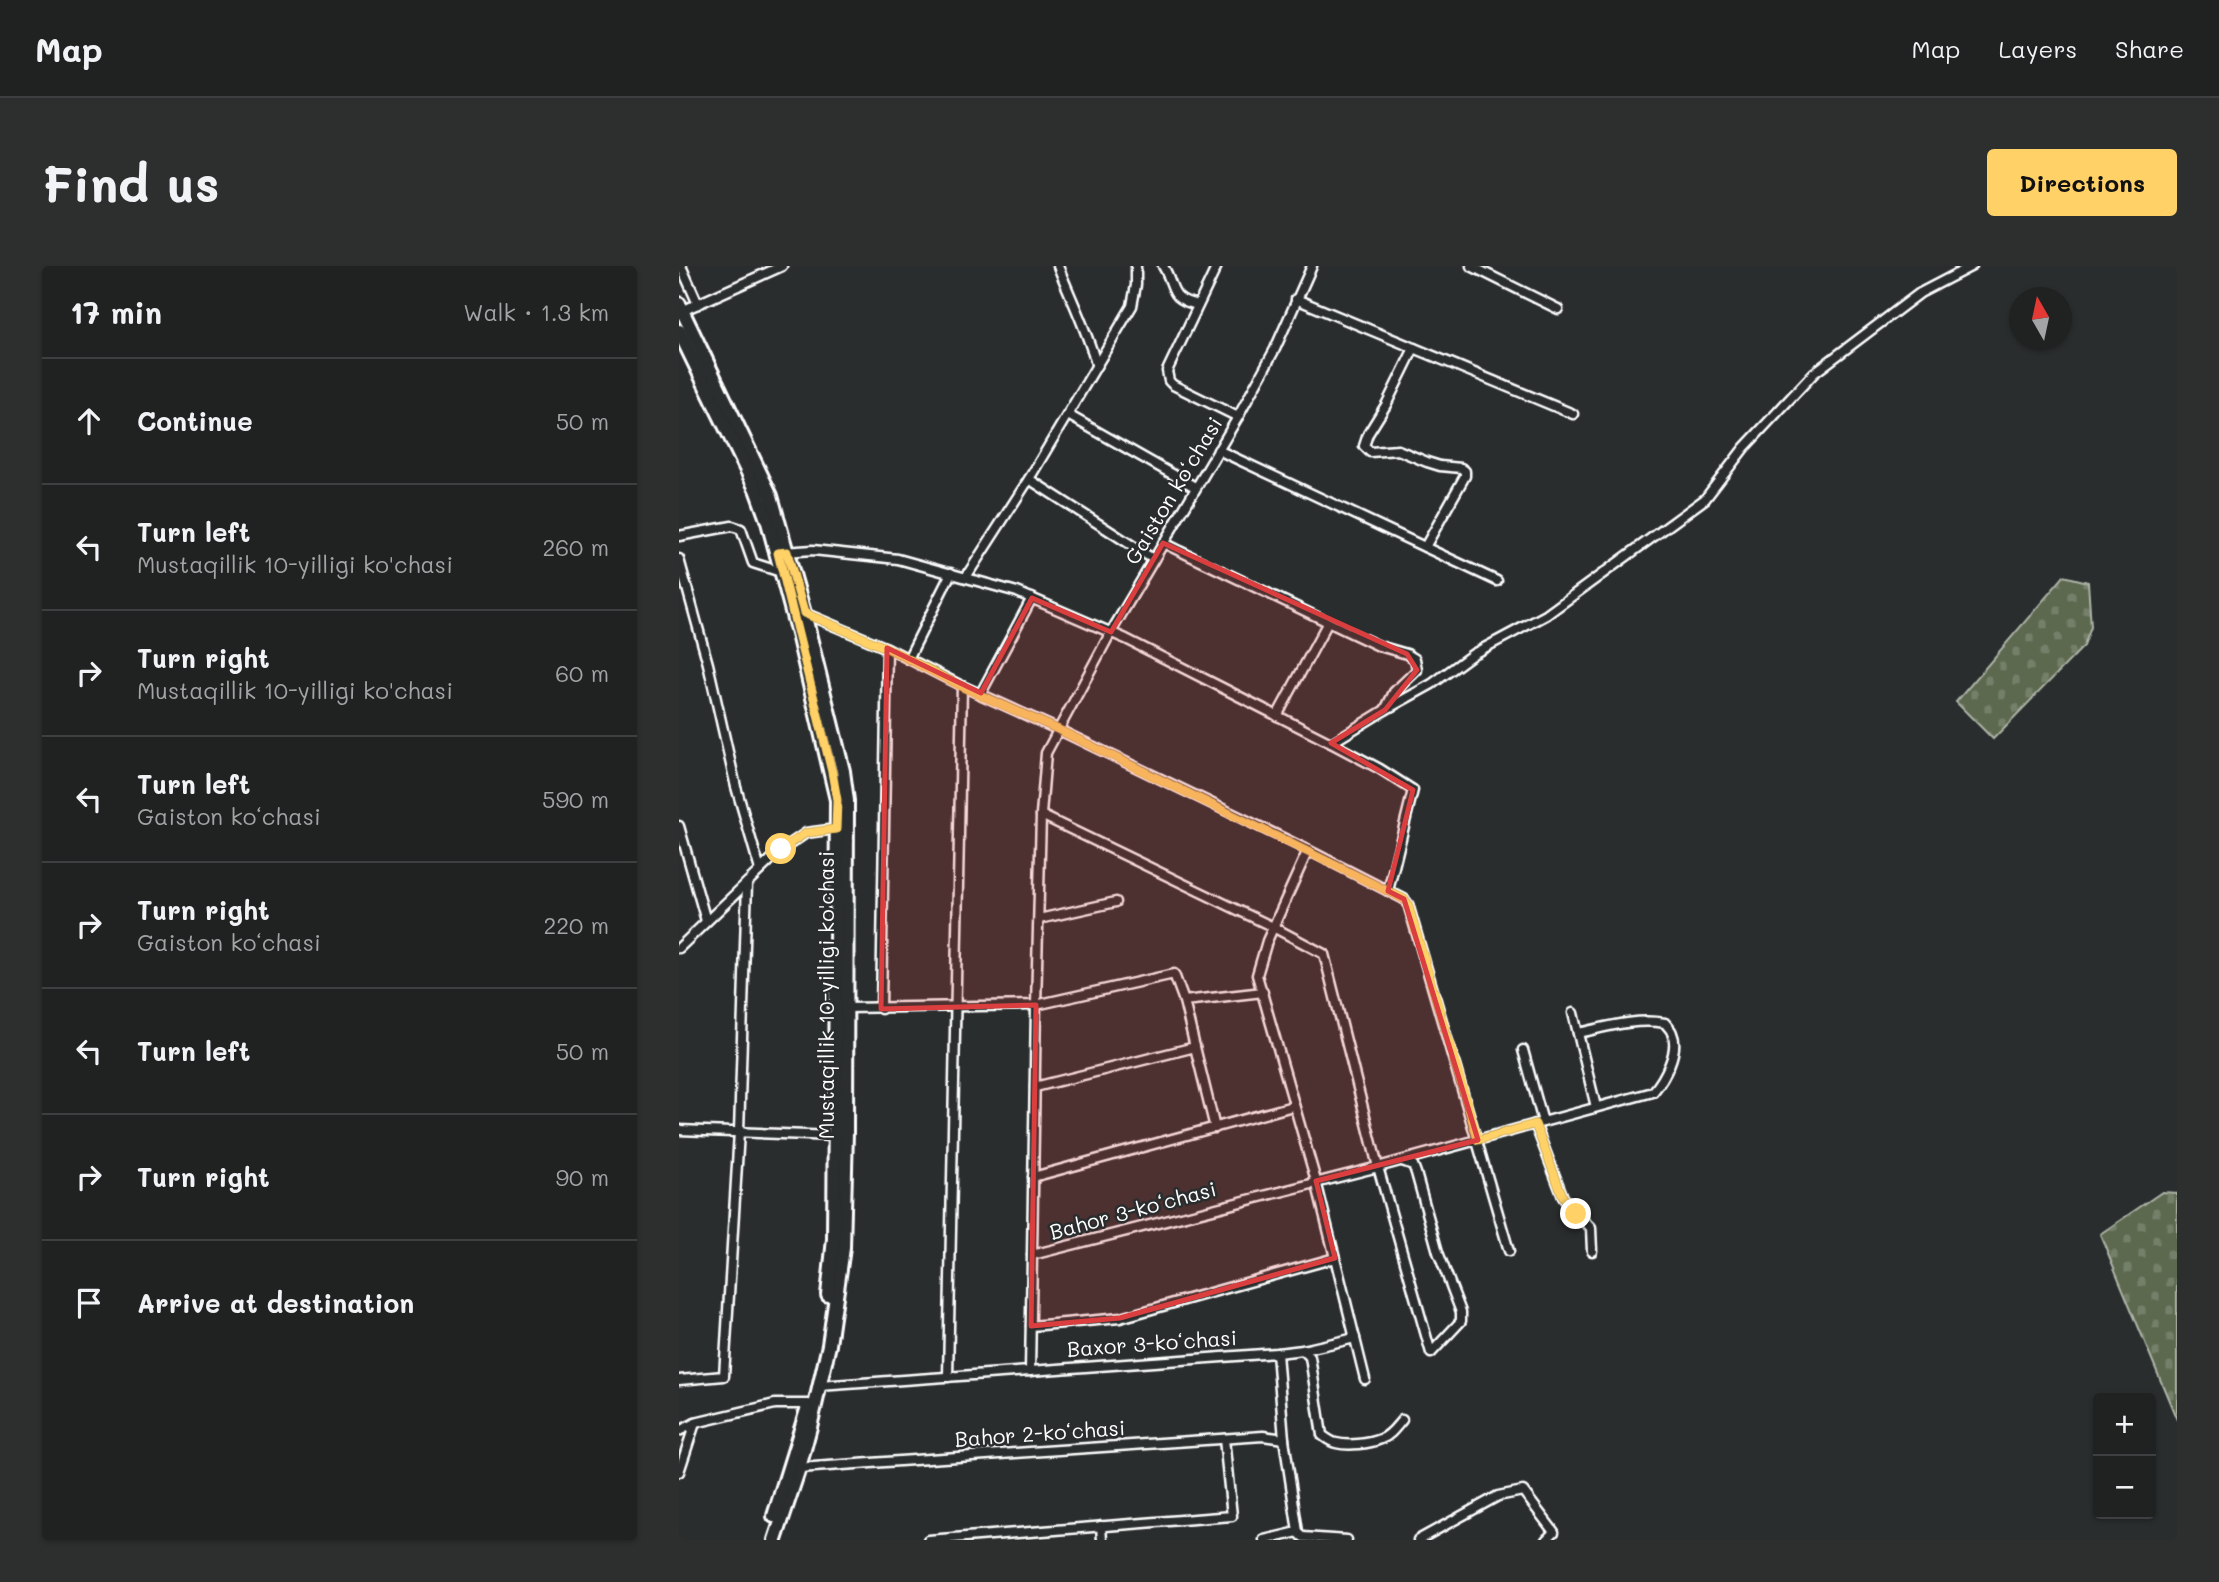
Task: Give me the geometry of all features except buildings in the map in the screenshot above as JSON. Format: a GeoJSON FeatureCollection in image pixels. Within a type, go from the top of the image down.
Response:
{"type":"FeatureCollection","features":[{"type":"Feature","properties":{"kind":"main road","name":"Mustaqillik 10-yilligi ko'chasi"},"geometry":{"type":"LineString","coordinates":[[681,307],[771,496],[782,552],[781,572],[837,800],[834,1239],[822,1337],[808,1404],[767,1540]]}},
{"type":"Feature","properties":{"kind":"main road","name":"Mustaqillik 10-yilligi ko'chasi"},"geometry":{"type":"LineString","coordinates":[[679,331],[756,489],[782,552],[804,613],[846,791],[848,835],[843,1248],[829,1345],[799,1468],[775,1540]]}},
{"type":"Feature","properties":{"kind":"street"},"geometry":{"type":"LineString","coordinates":[[681,266],[698,304]]}},
{"type":"Feature","properties":{"kind":"street"},"geometry":{"type":"LineString","coordinates":[[681,307],[698,304],[769,269],[782,266]]}},
{"type":"Feature","properties":{"kind":"street"},"geometry":{"type":"LineString","coordinates":[[1058,266],[1080,321],[1088,333],[1096,364]]}},
{"type":"Feature","properties":{"kind":"street"},"geometry":{"type":"LineString","coordinates":[[966,578],[1029,479],[1132,306],[1136,266]]}},
{"type":"Feature","properties":{"kind":"street"},"geometry":{"type":"LineString","coordinates":[[1163,266],[1175,295],[1198,305]]}},
{"type":"Feature","properties":{"kind":"street"},"geometry":{"type":"LineString","coordinates":[[1217,266],[1167,371],[1169,381],[1173,385],[1238,417]]}},
{"type":"Feature","properties":{"kind":"street","name":"Gaiston koʻchasi"},"geometry":{"type":"LineString","coordinates":[[1032,1255],[1041,815],[1046,753],[1111,632],[1238,417],[1275,349],[1312,266]]}},
{"type":"Feature","properties":{"kind":"street"},"geometry":{"type":"LineString","coordinates":[[1471,266],[1558,309]]}},
{"type":"Feature","properties":{"kind":"street"},"geometry":{"type":"LineString","coordinates":[[1331,743],[1432,684],[1473,654],[1546,615],[1705,499],[1744,448],[1814,373],[1920,293],[1971,266]]}},
{"type":"Feature","properties":{"kind":"street"},"geometry":{"type":"LineString","coordinates":[[1296,299],[1573,414]]}},
{"type":"Feature","properties":{"kind":"street"},"geometry":{"type":"LineString","coordinates":[[1414,348],[1364,446],[1370,452],[1398,450],[1427,462],[1465,471],[1465,476],[1425,547]]}},
{"type":"Feature","properties":{"kind":"street"},"geometry":{"type":"LineString","coordinates":[[1068,415],[1195,486]]}},
{"type":"Feature","properties":{"kind":"street"},"geometry":{"type":"LineString","coordinates":[[1217,450],[1497,581]]}},
{"type":"Feature","properties":{"kind":"street"},"geometry":{"type":"LineString","coordinates":[[1029,479],[1153,559]]}},
{"type":"Feature","properties":{"kind":"street"},"geometry":{"type":"LineString","coordinates":[[679,536],[732,526],[741,529],[753,563],[781,572]]}},
{"type":"Feature","properties":{"kind":"street"},"geometry":{"type":"LineString","coordinates":[[1163,543],[1379,646],[1415,659],[1417,670],[1394,692],[1385,710]]}},
{"type":"Feature","properties":{"kind":"street"},"geometry":{"type":"LineString","coordinates":[[782,552],[814,550],[898,559],[1017,592],[1111,632],[1380,769],[1413,790],[1388,891]]}},
{"type":"Feature","properties":{"kind":"street"},"geometry":{"type":"LineString","coordinates":[[679,559],[708,664],[736,787],[760,870]]}},
{"type":"Feature","properties":{"kind":"street"},"geometry":{"type":"LineString","coordinates":[[908,659],[951,573]]}},
{"type":"Feature","properties":{"kind":"street"},"geometry":{"type":"LineString","coordinates":[[981,693],[1032,598]]}},
{"type":"Feature","properties":{"kind":"street"},"geometry":{"type":"LineString","coordinates":[[804,613],[887,648],[962,687],[981,693],[1057,729],[1404,899],[1408,904],[1469,1108],[1509,1251]]}},
{"type":"Feature","properties":{"kind":"street"},"geometry":{"type":"LineString","coordinates":[[1276,716],[1328,622]]}},
{"type":"Feature","properties":{"kind":"street"},"geometry":{"type":"LineString","coordinates":[[881,1009],[887,648]]}},
{"type":"Feature","properties":{"kind":"street"},"geometry":{"type":"LineString","coordinates":[[948,1377],[962,687]]}},
{"type":"Feature","properties":{"kind":"street"},"geometry":{"type":"LineString","coordinates":[[1041,815],[1324,954],[1378,1167],[1431,1353],[1461,1321],[1461,1312],[1438,1252],[1413,1165],[1402,1161]]}},
{"type":"Feature","properties":{"kind":"street"},"geometry":{"type":"LineString","coordinates":[[679,826],[706,921]]}},
{"type":"Feature","properties":{"kind":"street"},"geometry":{"type":"LineString","coordinates":[[679,948],[781,849],[806,833],[836,829]]}},
{"type":"Feature","properties":{"kind":"street"},"geometry":{"type":"LineString","coordinates":[[1308,850],[1273,927],[1257,975],[1316,1181],[1365,1379]]}},
{"type":"Feature","properties":{"kind":"street"},"geometry":{"type":"LineString","coordinates":[[679,1380],[724,1376],[739,1132],[747,883]]}},
{"type":"Feature","properties":{"kind":"street"},"geometry":{"type":"LineString","coordinates":[[1039,919],[1116,902]]}},
{"type":"Feature","properties":{"kind":"street"},"geometry":{"type":"LineString","coordinates":[[845,1008],[1036,1005],[1174,974],[1184,1001],[1215,1128]]}},
{"type":"Feature","properties":{"kind":"street"},"geometry":{"type":"LineString","coordinates":[[1184,1001],[1263,992]]}},
{"type":"Feature","properties":{"kind":"street"},"geometry":{"type":"LineString","coordinates":[[1573,1013],[1596,1107]]}},
{"type":"Feature","properties":{"kind":"street","name":"Bahor 3-koʻchasi"},"geometry":{"type":"LineString","coordinates":[[1030,1371],[1032,1255],[1402,1161],[1653,1092],[1670,1062],[1674,1045],[1672,1033],[1665,1023],[1654,1021],[1614,1025],[1578,1033]]}},
{"type":"Feature","properties":{"kind":"street"},"geometry":{"type":"LineString","coordinates":[[1035,1087],[1195,1047]]}},
{"type":"Feature","properties":{"kind":"street"},"geometry":{"type":"LineString","coordinates":[[1523,1050],[1539,1123],[1563,1197],[1591,1228],[1593,1251]]}},
{"type":"Feature","properties":{"kind":"street"},"geometry":{"type":"LineString","coordinates":[[1033,1177],[1293,1106]]}},
{"type":"Feature","properties":{"kind":"street"},"geometry":{"type":"LineString","coordinates":[[679,1130],[835,1136]]}},
{"type":"Feature","properties":{"kind":"street"},"geometry":{"type":"LineString","coordinates":[[1031,1326],[1120,1318],[1335,1258]]}},
{"type":"Feature","properties":{"kind":"street","name":"Baxor 3-koʻchasi"},"geometry":{"type":"LineString","coordinates":[[1030,1371],[1277,1353],[1355,1338]]}},
{"type":"Feature","properties":{"kind":"street"},"geometry":{"type":"LineString","coordinates":[[1303,1350],[1310,1357],[1322,1435],[1329,1440],[1336,1443],[1380,1440],[1389,1435],[1402,1420]]}},
{"type":"Feature","properties":{"kind":"street"},"geometry":{"type":"LineString","coordinates":[[1277,1353],[1284,1439],[1299,1532],[1303,1537],[1347,1540]]}},
{"type":"Feature","properties":{"kind":"street"},"geometry":{"type":"LineString","coordinates":[[819,1386],[1030,1371]]}},
{"type":"Feature","properties":{"kind":"street"},"geometry":{"type":"LineString","coordinates":[[679,1430],[695,1423],[775,1404],[808,1404]]}},
{"type":"Feature","properties":{"kind":"street"},"geometry":{"type":"LineString","coordinates":[[679,1472],[695,1423]]}},
{"type":"Feature","properties":{"kind":"street","name":"Bahor 2-koʻchasi"},"geometry":{"type":"LineString","coordinates":[[799,1468],[1263,1436],[1284,1439]]}},
{"type":"Feature","properties":{"kind":"street"},"geometry":{"type":"LineString","coordinates":[[928,1540],[1232,1516],[1224,1439]]}},
{"type":"Feature","properties":{"kind":"street"},"geometry":{"type":"LineString","coordinates":[[1418,1540],[1497,1496],[1523,1491],[1555,1532],[1546,1540]]}},
{"type":"Feature","properties":{"kind":"street"},"geometry":{"type":"LineString","coordinates":[[1101,1526],[1102,1540]]}},
{"type":"Feature","properties":{"kind":"street"},"geometry":{"type":"LineString","coordinates":[[1264,1540],[1299,1532]]}},
{"type":"Feature","properties":{"kind":"highlighted area"},"geometry":{"type":"Polygon","coordinates":[[[1163,543],[1407,654],[1417,670],[1385,710],[1331,743],[1413,790],[1388,891],[1404,899],[1478,1140],[1316,1181],[1335,1258],[1120,1318],[1031,1326],[1036,1005],[881,1009],[887,648],[981,693],[1032,598],[1111,632],[1163,543]]]}},
{"type":"Feature","properties":{"kind":"green space"},"geometry":{"type":"Polygon","coordinates":[[[2064,576],[2088,582],[2091,627],[2084,646],[1993,739],[1956,702],[2064,576]]]}},
{"type":"Feature","properties":{"kind":"green space"},"geometry":{"type":"Polygon","coordinates":[[[2162,1192],[2177,1193],[2177,1420],[2100,1234],[2162,1192]]]}},
{"type":"Feature","properties":{"kind":"route"},"geometry":{"type":"LineString","coordinates":[[781,849],[806,833],[836,829],[837,800],[781,572],[778,553],[787,552],[804,613],[887,648],[962,687],[981,693],[1057,729],[1404,899],[1408,904],[1478,1140],[1535,1124],[1563,1197],[1576,1214]]}}]}
